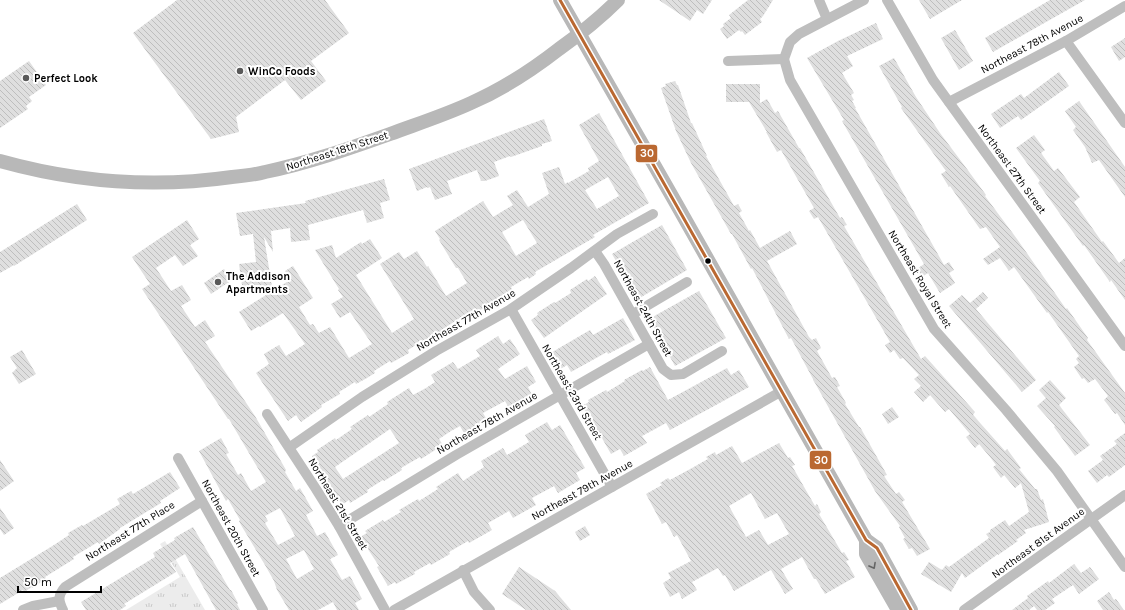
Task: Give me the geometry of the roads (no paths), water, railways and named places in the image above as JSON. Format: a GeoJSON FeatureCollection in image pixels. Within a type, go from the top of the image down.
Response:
{"type":"FeatureCollection","features":[{"type":"Feature","properties":{"kind":"main road"},"geometry":{"type":"LineString","coordinates":[[560,0],[866,540],[877,548],[911,610]]}},
{"type":"Feature","properties":{"kind":"main road","name":"Northeast 18th Street"},"geometry":{"type":"LineString","coordinates":[[0,162],[52,174],[88,179],[130,182],[178,182],[212,180],[263,173],[315,160],[443,115],[472,103],[503,87],[540,64],[580,34],[603,16],[618,0]]}},
{"type":"Feature","properties":{"kind":"main road"},"geometry":{"type":"LineString","coordinates":[[866,540],[866,554],[898,610]]}},
{"type":"Feature","properties":{"kind":"street"},"geometry":{"type":"LineString","coordinates":[[819,0],[827,19]]}},
{"type":"Feature","properties":{"kind":"street"},"geometry":{"type":"LineString","coordinates":[[728,61],[784,59],[790,42],[799,34],[864,0]]}},
{"type":"Feature","properties":{"kind":"street","name":"Northeast 27th Street"},"geometry":{"type":"LineString","coordinates":[[888,0],[933,80],[1125,346]]}},
{"type":"Feature","properties":{"kind":"street","name":"Northeast 78th Avenue"},"geometry":{"type":"LineString","coordinates":[[949,102],[1066,41],[1125,6]]}},
{"type":"Feature","properties":{"kind":"street"},"geometry":{"type":"LineString","coordinates":[[1066,41],[1125,123]]}},
{"type":"Feature","properties":{"kind":"street","name":"Northeast Royal Street"},"geometry":{"type":"LineString","coordinates":[[784,59],[790,80],[934,329],[1006,410],[1052,465],[1125,567]]}},
{"type":"Feature","properties":{"kind":"street","name":"Northeast 77th Avenue"},"geometry":{"type":"LineString","coordinates":[[290,447],[368,393],[436,351],[511,310],[617,234],[654,214]]}},
{"type":"Feature","properties":{"kind":"street","name":"Northeast 24th Street"},"geometry":{"type":"LineString","coordinates":[[595,251],[633,314],[663,369],[671,375],[683,374],[722,351]]}},
{"type":"Feature","properties":{"kind":"street"},"geometry":{"type":"LineString","coordinates":[[633,314],[687,282]]}},
{"type":"Feature","properties":{"kind":"street","name":"Northeast 23rd Street"},"geometry":{"type":"LineString","coordinates":[[511,310],[612,487]]}},
{"type":"Feature","properties":{"kind":"street","name":"Northeast 78th Avenue"},"geometry":{"type":"LineString","coordinates":[[339,526],[456,455],[649,344]]}},
{"type":"Feature","properties":{"kind":"street","name":"Northeast 79th Avenue"},"geometry":{"type":"LineString","coordinates":[[394,610],[782,391]]}},
{"type":"Feature","properties":{"kind":"street","name":"Northeast 21st Street"},"geometry":{"type":"LineString","coordinates":[[267,414],[290,447],[339,526],[385,610]]}},
{"type":"Feature","properties":{"kind":"street","name":"Northeast 20th Street"},"geometry":{"type":"LineString","coordinates":[[178,458],[263,610]]}},
{"type":"Feature","properties":{"kind":"street","name":"Northeast 81st Avenue"},"geometry":{"type":"LineString","coordinates":[[964,610],[1125,495]]}},
{"type":"Feature","properties":{"kind":"street","name":"Northeast 77th Place"},"geometry":{"type":"LineString","coordinates":[[61,605],[60,592],[65,586],[202,501]]}},
{"type":"Feature","properties":{"kind":"street"},"geometry":{"type":"LineString","coordinates":[[463,570],[474,592],[490,610]]}},
{"type":"Feature","properties":{"kind":"street"},"geometry":{"type":"LineString","coordinates":[[23,610],[33,606],[61,605]]}},
{"type":"Feature","properties":{"kind":"place","name":"WinCo Foods"},"geometry":{"type":"Point","coordinates":[240,71]}},
{"type":"Feature","properties":{"kind":"place","name":"Perfect Look"},"geometry":{"type":"Point","coordinates":[26,78]}},
{"type":"Feature","properties":{"kind":"place","name":"The Addison Apartments"},"geometry":{"type":"Point","coordinates":[218,282]}}]}
